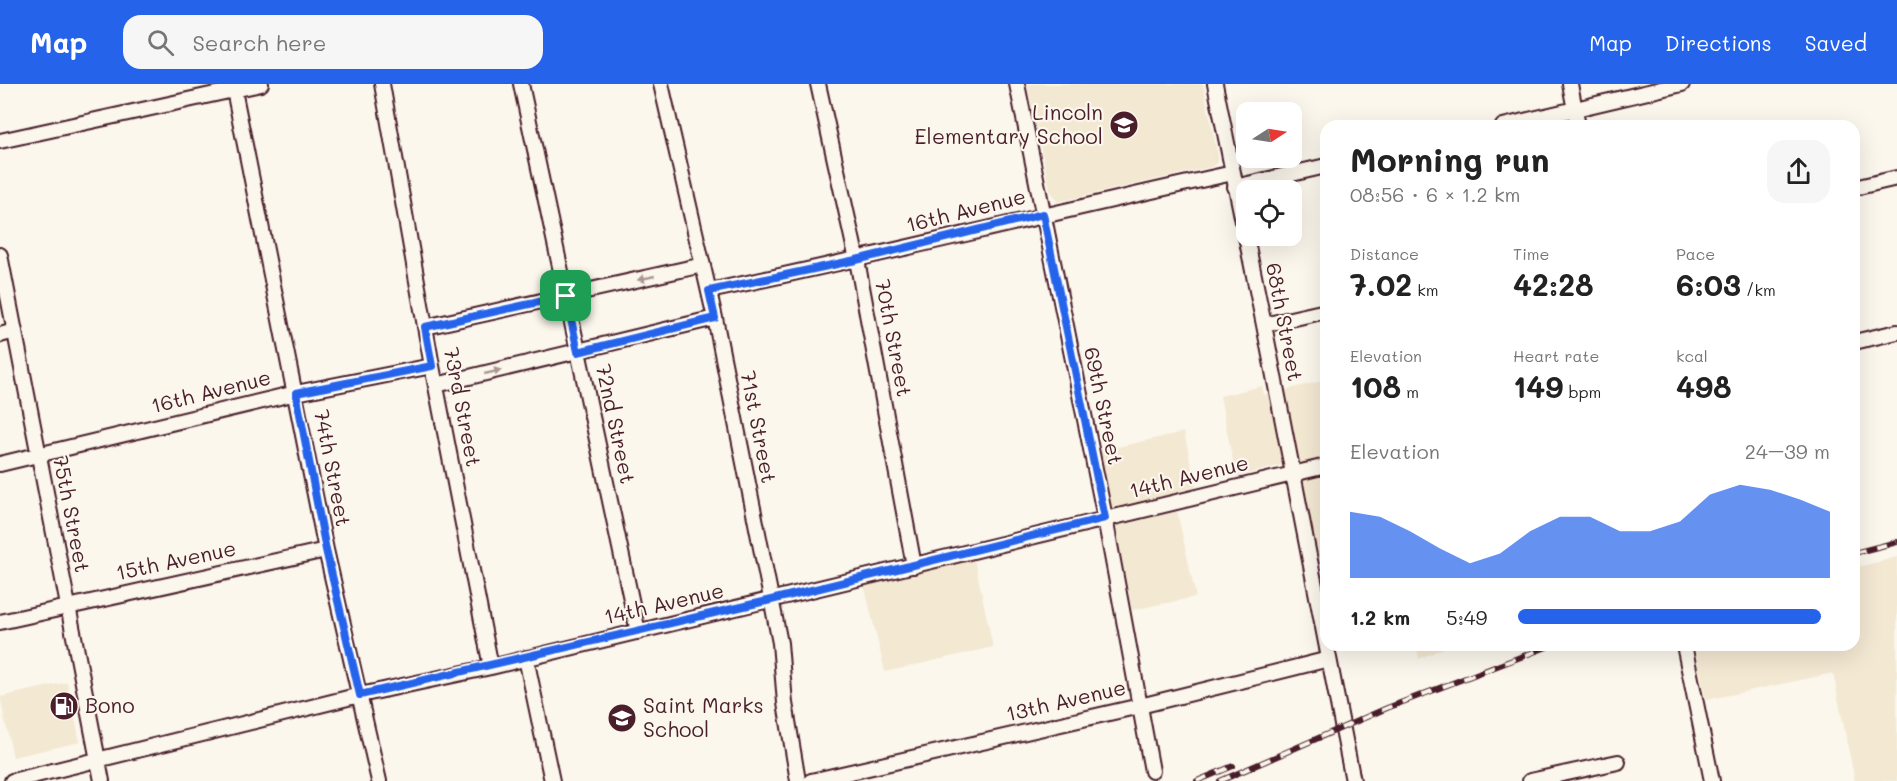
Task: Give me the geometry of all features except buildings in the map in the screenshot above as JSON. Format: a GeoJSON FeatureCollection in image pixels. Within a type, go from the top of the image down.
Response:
{"type":"FeatureCollection","features":[{"type":"Feature","properties":{"kind":"street"},"geometry":{"type":"LineString","coordinates":[[0,141],[261,84]]}},
{"type":"Feature","properties":{"kind":"street","name":"73rd Street"},"geometry":{"type":"LineString","coordinates":[[382,84],[432,366],[491,667]]}},
{"type":"Feature","properties":{"kind":"street","name":"72nd Street"},"geometry":{"type":"LineString","coordinates":[[521,84],[638,632]]}},
{"type":"Feature","properties":{"kind":"street","name":"71st Street"},"geometry":{"type":"LineString","coordinates":[[661,84],[715,318],[771,600],[798,781]]}},
{"type":"Feature","properties":{"kind":"street","name":"70th Street"},"geometry":{"type":"LineString","coordinates":[[818,84],[856,260],[915,566]]}},
{"type":"Feature","properties":{"kind":"street","name":"69th Street"},"geometry":{"type":"LineString","coordinates":[[1017,84],[1105,518],[1152,771]]}},
{"type":"Feature","properties":{"kind":"street","name":"68th Street"},"geometry":{"type":"LineString","coordinates":[[1215,84],[1320,614]]}},
{"type":"Feature","properties":{"kind":"street"},"geometry":{"type":"LineString","coordinates":[[1570,84],[1577,120]]}},
{"type":"Feature","properties":{"kind":"street"},"geometry":{"type":"LineString","coordinates":[[1530,120],[1682,84]]}},
{"type":"Feature","properties":{"kind":"street","name":"74th Street"},"geometry":{"type":"LineString","coordinates":[[234,90],[326,550],[379,781]]}},
{"type":"Feature","properties":{"kind":"street","name":"16th Avenue"},"geometry":{"type":"LineString","coordinates":[[709,291],[856,260],[1043,214],[1320,167]]}},
{"type":"Feature","properties":{"kind":"street"},"geometry":{"type":"LineString","coordinates":[[1860,187],[1897,178]]}},
{"type":"Feature","properties":{"kind":"street","name":"75th Street"},"geometry":{"type":"LineString","coordinates":[[0,255],[102,781]]}},
{"type":"Feature","properties":{"kind":"street"},"geometry":{"type":"LineString","coordinates":[[425,327],[703,265]]}},
{"type":"Feature","properties":{"kind":"street"},"geometry":{"type":"LineString","coordinates":[[1264,325],[1320,312]]}},
{"type":"Feature","properties":{"kind":"street"},"geometry":{"type":"LineString","coordinates":[[436,385],[715,318]]}},
{"type":"Feature","properties":{"kind":"street"},"geometry":{"type":"LineString","coordinates":[[0,335],[15,331]]}},
{"type":"Feature","properties":{"kind":"street"},"geometry":{"type":"LineString","coordinates":[[1860,341],[1897,332]]}},
{"type":"Feature","properties":{"kind":"street","name":"16th Avenue"},"geometry":{"type":"LineString","coordinates":[[0,464],[296,393],[432,366]]}},
{"type":"Feature","properties":{"kind":"street","name":"14th Avenue"},"geometry":{"type":"LineString","coordinates":[[12,781],[360,695],[491,667],[1320,467]]}},
{"type":"Feature","properties":{"kind":"street","name":"15th Avenue"},"geometry":{"type":"LineString","coordinates":[[0,622],[326,550]]}},
{"type":"Feature","properties":{"kind":"street","name":"68th Street"},"geometry":{"type":"LineString","coordinates":[[1327,651],[1353,781]]}},
{"type":"Feature","properties":{"kind":"street"},"geometry":{"type":"LineString","coordinates":[[1685,651],[1712,781]]}},
{"type":"Feature","properties":{"kind":"street"},"geometry":{"type":"LineString","coordinates":[[526,658],[552,781]]}},
{"type":"Feature","properties":{"kind":"street","name":"13th Avenue"},"geometry":{"type":"LineString","coordinates":[[811,781],[1140,706],[1329,659]]}},
{"type":"Feature","properties":{"kind":"street"},"geometry":{"type":"LineString","coordinates":[[1530,781],[1618,762]]}},
{"type":"Feature","properties":{"kind":"shaded area","name":"Lincoln Elementary School"},"geometry":{"type":"Polygon","coordinates":[[[1027,84],[1203,84],[1218,157],[1217,163],[1211,167],[1057,202],[1050,190],[1027,84]]]}},
{"type":"Feature","properties":{"kind":"shaded area"},"geometry":{"type":"Polygon","coordinates":[[[1320,381],[1320,563],[1297,461],[1236,477],[1220,396],[1262,386],[1264,395],[1320,381]]]}},
{"type":"Feature","properties":{"kind":"shaded area"},"geometry":{"type":"Polygon","coordinates":[[[1184,432],[1196,487],[1173,493],[1196,597],[1132,610],[1100,451],[1184,432]]]}},
{"type":"Feature","properties":{"kind":"shaded area"},"geometry":{"type":"Polygon","coordinates":[[[1897,557],[1897,781],[1855,781],[1833,673],[1706,700],[1695,651],[1860,651],[1860,566],[1897,557]]]}},
{"type":"Feature","properties":{"kind":"shaded area"},"geometry":{"type":"Polygon","coordinates":[[[974,558],[993,647],[885,672],[864,584],[974,558]]]}},
{"type":"Feature","properties":{"kind":"shaded area"},"geometry":{"type":"Polygon","coordinates":[[[1418,651],[1437,651],[1419,659],[1418,651]]]}},
{"type":"Feature","properties":{"kind":"shaded area"},"geometry":{"type":"Polygon","coordinates":[[[67,682],[80,742],[13,757],[0,697],[67,682]]]}},
{"type":"Feature","properties":{"kind":"railway"},"geometry":{"type":"LineString","coordinates":[[1860,551],[1897,542]]}},
{"type":"Feature","properties":{"kind":"railway"},"geometry":{"type":"LineString","coordinates":[[1220,781],[1387,708],[1536,651]]}},
{"type":"Feature","properties":{"kind":"railway"},"geometry":{"type":"LineString","coordinates":[[1197,781],[1233,766]]}},
{"type":"Feature","properties":{"kind":"place","name":"Lincoln Elementary School"},"geometry":{"type":"Point","coordinates":[1124,125]}},
{"type":"Feature","properties":{"kind":"place","name":"Bono"},"geometry":{"type":"Point","coordinates":[64,706]}},
{"type":"Feature","properties":{"kind":"place","name":"Saint Marks School"},"geometry":{"type":"Point","coordinates":[622,718]}},
{"type":"Feature","properties":{"kind":"route"},"geometry":{"type":"LineString","coordinates":[[1043,214],[1105,518],[915,566],[491,667],[360,695],[326,550],[296,393],[432,366],[425,327],[566,296],[578,352],[715,318],[709,291],[856,260],[1043,214]]}}]}
